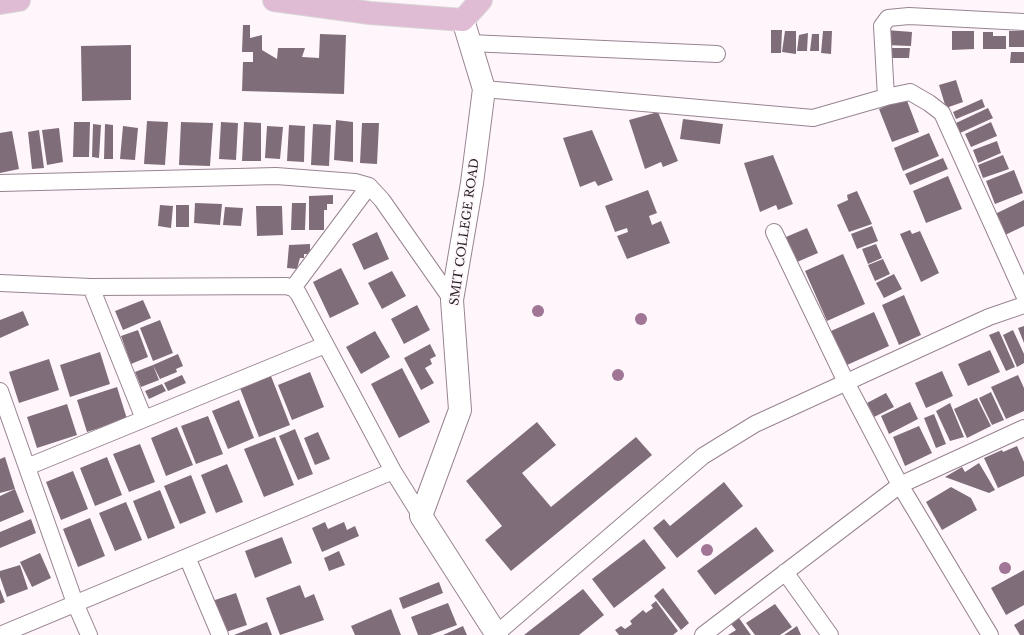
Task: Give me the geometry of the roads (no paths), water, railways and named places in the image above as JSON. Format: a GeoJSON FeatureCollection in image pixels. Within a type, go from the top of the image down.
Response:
{"type":"FeatureCollection","features":[{"type":"Feature","properties":{"kind":"main road"},"geometry":{"type":"LineString","coordinates":[[0,3],[19,0]]}},
{"type":"Feature","properties":{"kind":"main road"},"geometry":{"type":"LineString","coordinates":[[274,0],[370,13],[463,20],[481,0]]}},
{"type":"Feature","properties":{"kind":"main road","name":"SMIT COLLEGE ROAD"},"geometry":{"type":"LineString","coordinates":[[421,516],[460,410],[452,300],[472,183],[484,89],[463,20]]}},
{"type":"Feature","properties":{"kind":"main road"},"geometry":{"type":"LineString","coordinates":[[421,516],[497,635]]}},
{"type":"Feature","properties":{"kind":"street"},"geometry":{"type":"LineString","coordinates":[[886,97],[882,26],[888,18],[909,16],[1024,22]]}},
{"type":"Feature","properties":{"kind":"street"},"geometry":{"type":"LineString","coordinates":[[470,42],[717,54]]}},
{"type":"Feature","properties":{"kind":"street"},"geometry":{"type":"LineString","coordinates":[[484,89],[813,118],[886,97],[910,92],[929,103],[942,113],[1024,296]]}},
{"type":"Feature","properties":{"kind":"street"},"geometry":{"type":"LineString","coordinates":[[0,183],[276,176],[355,182],[369,186],[382,200],[452,300]]}},
{"type":"Feature","properties":{"kind":"street"},"geometry":{"type":"LineString","coordinates":[[293,288],[369,186]]}},
{"type":"Feature","properties":{"kind":"street"},"geometry":{"type":"LineString","coordinates":[[774,232],[846,382],[900,485],[990,635]]}},
{"type":"Feature","properties":{"kind":"street"},"geometry":{"type":"LineString","coordinates":[[0,283],[91,287],[286,286],[293,288],[298,293],[393,471],[421,516]]}},
{"type":"Feature","properties":{"kind":"street"},"geometry":{"type":"LineString","coordinates":[[91,287],[144,419]]}},
{"type":"Feature","properties":{"kind":"street"},"geometry":{"type":"LineString","coordinates":[[497,635],[703,456],[755,424],[989,317],[1024,305]]}},
{"type":"Feature","properties":{"kind":"street"},"geometry":{"type":"LineString","coordinates":[[27,467],[325,345]]}},
{"type":"Feature","properties":{"kind":"street"},"geometry":{"type":"LineString","coordinates":[[0,391],[75,603],[89,635]]}},
{"type":"Feature","properties":{"kind":"street"},"geometry":{"type":"LineString","coordinates":[[703,635],[900,485],[1024,428]]}},
{"type":"Feature","properties":{"kind":"street"},"geometry":{"type":"LineString","coordinates":[[0,635],[393,471]]}},
{"type":"Feature","properties":{"kind":"street"},"geometry":{"type":"LineString","coordinates":[[187,557],[220,635]]}},
{"type":"Feature","properties":{"kind":"street"},"geometry":{"type":"LineString","coordinates":[[785,572],[830,635]]}}]}
